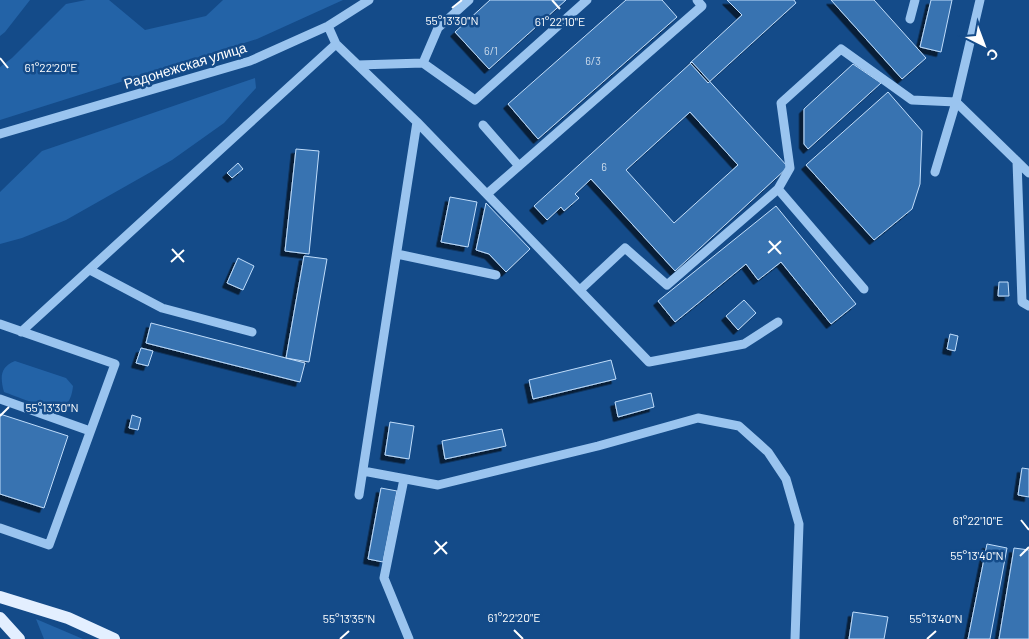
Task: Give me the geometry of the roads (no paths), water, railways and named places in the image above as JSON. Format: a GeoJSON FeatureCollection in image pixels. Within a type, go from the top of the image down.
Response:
{"type":"FeatureCollection","features":[{"type":"Feature","properties":{"kind":"main road"},"geometry":{"type":"LineString","coordinates":[[0,597],[68,618],[114,639]]}},
{"type":"Feature","properties":{"kind":"main road"},"geometry":{"type":"LineString","coordinates":[[0,618],[19,639]]}},
{"type":"Feature","properties":{"kind":"street","name":"Радонежская улица"},"geometry":{"type":"LineString","coordinates":[[0,134],[250,61],[328,26],[361,7],[369,0]]}},
{"type":"Feature","properties":{"kind":"street"},"geometry":{"type":"LineString","coordinates":[[423,63],[438,28],[469,0]]}},
{"type":"Feature","properties":{"kind":"street"},"geometry":{"type":"LineString","coordinates":[[358,65],[423,63],[475,100],[587,0]]}},
{"type":"Feature","properties":{"kind":"street"},"geometry":{"type":"LineString","coordinates":[[487,194],[702,6],[697,0]]}},
{"type":"Feature","properties":{"kind":"street"},"geometry":{"type":"LineString","coordinates":[[910,19],[914,0]]}},
{"type":"Feature","properties":{"kind":"street"},"geometry":{"type":"LineString","coordinates":[[935,172],[956,102],[980,0]]}},
{"type":"Feature","properties":{"kind":"street"},"geometry":{"type":"LineString","coordinates":[[328,26],[336,44],[417,122],[649,362],[744,344],[778,322]]}},
{"type":"Feature","properties":{"kind":"street"},"geometry":{"type":"LineString","coordinates":[[21,332],[336,44]]}},
{"type":"Feature","properties":{"kind":"street"},"geometry":{"type":"LineString","coordinates":[[580,290],[625,248],[667,285],[778,188],[790,168],[782,103],[841,49],[912,100],[956,102],[1029,174]]}},
{"type":"Feature","properties":{"kind":"street"},"geometry":{"type":"LineString","coordinates":[[359,495],[417,122]]}},
{"type":"Feature","properties":{"kind":"street"},"geometry":{"type":"LineString","coordinates":[[483,125],[519,166]]}},
{"type":"Feature","properties":{"kind":"street"},"geometry":{"type":"LineString","coordinates":[[1016,161],[1022,302],[1029,306]]}},
{"type":"Feature","properties":{"kind":"street"},"geometry":{"type":"LineString","coordinates":[[778,188],[864,289]]}},
{"type":"Feature","properties":{"kind":"street"},"geometry":{"type":"LineString","coordinates":[[397,254],[496,275]]}},
{"type":"Feature","properties":{"kind":"street"},"geometry":{"type":"LineString","coordinates":[[90,270],[162,308],[252,332]]}},
{"type":"Feature","properties":{"kind":"street"},"geometry":{"type":"LineString","coordinates":[[0,324],[115,364],[49,545],[0,528]]}},
{"type":"Feature","properties":{"kind":"street"},"geometry":{"type":"LineString","coordinates":[[0,399],[90,431]]}},
{"type":"Feature","properties":{"kind":"street"},"geometry":{"type":"LineString","coordinates":[[363,471],[438,485],[598,446],[698,418],[739,426],[768,452],[786,479],[799,524],[795,639]]}},
{"type":"Feature","properties":{"kind":"street"},"geometry":{"type":"LineString","coordinates":[[404,478],[384,578],[409,639]]}}]}
